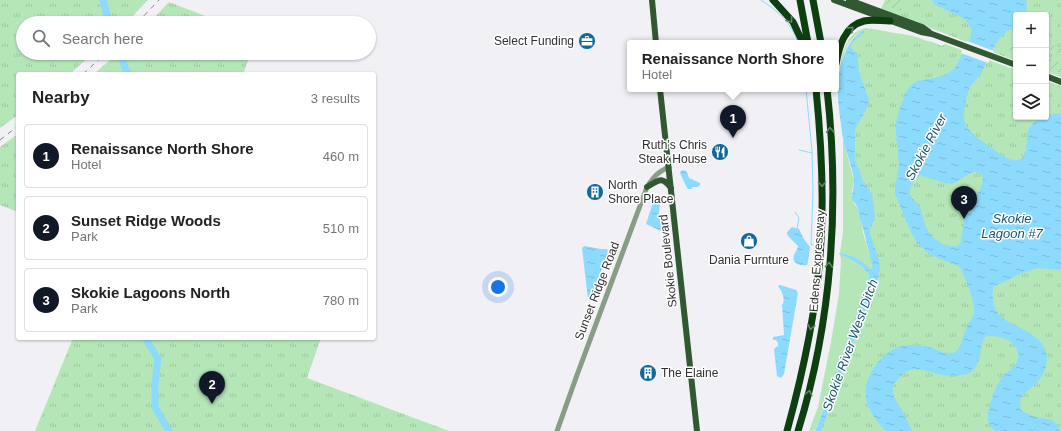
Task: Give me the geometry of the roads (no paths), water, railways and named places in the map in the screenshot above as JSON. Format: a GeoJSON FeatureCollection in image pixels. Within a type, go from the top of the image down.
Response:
{"type":"FeatureCollection","features":[{"type":"Feature","properties":{"kind":"highway"},"geometry":{"type":"LineString","coordinates":[[773,0],[793,22],[802,40]]}},
{"type":"Feature","properties":{"kind":"highway"},"geometry":{"type":"LineString","coordinates":[[800,0],[807,40]]}},
{"type":"Feature","properties":{"kind":"highway"},"geometry":{"type":"LineString","coordinates":[[813,0],[820,40]]}},
{"type":"Feature","properties":{"kind":"highway"},"geometry":{"type":"LineString","coordinates":[[839,50],[846,33],[856,24],[872,20],[890,21]]}},
{"type":"Feature","properties":{"kind":"highway","name":"Edens Expressway"},"geometry":{"type":"LineString","coordinates":[[787,431],[812,324],[821,240],[822,186],[816,92]]}},
{"type":"Feature","properties":{"kind":"highway","name":"Edens Expressway"},"geometry":{"type":"LineString","coordinates":[[798,431],[813,375],[829,280],[833,178],[827,92]]}},
{"type":"Feature","properties":{"kind":"highway"},"geometry":{"type":"LineString","coordinates":[[828,102],[830,92]]}},
{"type":"Feature","properties":{"kind":"main road"},"geometry":{"type":"LineString","coordinates":[[652,0],[656,40]]}},
{"type":"Feature","properties":{"kind":"main road"},"geometry":{"type":"LineString","coordinates":[[834,0],[1013,64]]}},
{"type":"Feature","properties":{"kind":"main road"},"geometry":{"type":"LineString","coordinates":[[849,0],[922,27],[932,34]]}},
{"type":"Feature","properties":{"kind":"main road"},"geometry":{"type":"LineString","coordinates":[[1049,77],[1061,82]]}},
{"type":"Feature","properties":{"kind":"main road","name":"Skokie Boulevard"},"geometry":{"type":"LineString","coordinates":[[660,92],[697,431]]}},
{"type":"Feature","properties":{"kind":"main road"},"geometry":{"type":"LineString","coordinates":[[647,187],[661,180],[665,181],[671,188]]}},
{"type":"Feature","properties":{"kind":"street","name":"Sunset Ridge Road"},"geometry":{"type":"LineString","coordinates":[[557,431],[647,187],[653,178],[669,167]]}},
{"type":"Feature","properties":{"kind":"water","name":"Skokie Lagoon #7"},"geometry":{"type":"Polygon","coordinates":[[[932,0],[1026,0],[1026,12],[1013,12],[1013,28],[1006,32],[997,41],[980,75],[971,85],[969,90],[964,120],[965,124],[975,136],[1007,158],[1014,160],[1022,159],[1026,152],[1027,135],[1031,125],[1037,120],[1049,120],[1049,115],[1061,113],[1061,270],[1038,268],[1022,273],[993,287],[993,298],[998,313],[1008,322],[1034,336],[1042,344],[1046,351],[1047,361],[1045,371],[1039,380],[1021,398],[1021,410],[1032,416],[1053,421],[1056,423],[1060,431],[995,431],[990,426],[988,413],[996,387],[1002,377],[1013,367],[1018,359],[1018,353],[1013,344],[1008,340],[996,336],[985,337],[977,364],[968,374],[948,376],[914,369],[903,374],[894,384],[893,393],[912,431],[886,431],[873,416],[868,407],[866,398],[867,382],[879,360],[892,350],[910,345],[929,347],[945,353],[955,352],[959,347],[967,326],[974,314],[972,297],[960,267],[931,255],[923,249],[911,232],[895,194],[899,165],[896,121],[906,92],[911,85],[917,81],[939,77],[955,68],[970,39],[972,30],[965,19],[934,4],[932,0]],[[975,172],[970,173],[953,184],[922,176],[917,177],[914,180],[910,194],[918,204],[925,224],[932,237],[949,246],[958,246],[961,242],[967,208],[981,188],[983,179],[981,174],[975,172]]]}},
{"type":"Feature","properties":{"kind":"water","name":"Skokie River West Ditch"},"geometry":{"type":"Polygon","coordinates":[[[864,31],[864,33],[855,39],[850,47],[857,53],[859,72],[869,99],[866,110],[855,129],[855,159],[863,181],[872,194],[875,218],[870,228],[870,233],[879,261],[880,271],[872,297],[867,304],[821,431],[815,431],[831,390],[868,282],[869,274],[866,271],[839,253],[853,256],[873,269],[862,224],[859,218],[858,208],[852,199],[854,180],[843,139],[838,99],[839,80],[844,55],[852,40],[864,31]]]}},
{"type":"Feature","properties":{"kind":"water"},"geometry":{"type":"Polygon","coordinates":[[[684,170],[687,172],[689,178],[700,183],[698,187],[688,189],[680,173],[684,170]]]}},
{"type":"Feature","properties":{"kind":"water"},"geometry":{"type":"Polygon","coordinates":[[[657,195],[660,202],[659,214],[661,219],[661,231],[646,224],[655,196],[657,195]]]}},
{"type":"Feature","properties":{"kind":"water"},"geometry":{"type":"Polygon","coordinates":[[[792,227],[799,229],[810,247],[807,265],[799,265],[794,261],[798,246],[787,233],[792,227]]]}},
{"type":"Feature","properties":{"kind":"water"},"geometry":{"type":"Polygon","coordinates":[[[584,246],[607,249],[608,251],[592,297],[589,301],[582,248],[584,246]]]}},
{"type":"Feature","properties":{"kind":"water"},"geometry":{"type":"Polygon","coordinates":[[[780,285],[796,290],[798,293],[784,374],[781,378],[777,376],[774,349],[778,346],[778,343],[776,340],[773,340],[773,337],[784,335],[782,304],[784,299],[778,286],[780,285]]]}},
{"type":"Feature","properties":{"kind":"waterway"},"geometry":{"type":"LineString","coordinates":[[103,0],[107,16]]}},
{"type":"Feature","properties":{"kind":"waterway"},"geometry":{"type":"LineString","coordinates":[[761,0],[784,18],[792,29],[797,40]]}},
{"type":"Feature","properties":{"kind":"waterway"},"geometry":{"type":"LineString","coordinates":[[122,60],[128,72]]}},
{"type":"Feature","properties":{"kind":"waterway"},"geometry":{"type":"LineString","coordinates":[[806,92],[812,151],[813,192],[811,245],[813,245]]}},
{"type":"Feature","properties":{"kind":"waterway"},"geometry":{"type":"LineString","coordinates":[[799,150],[812,153]]}},
{"type":"Feature","properties":{"kind":"waterway"},"geometry":{"type":"LineString","coordinates":[[795,212],[799,218],[797,229]]}},
{"type":"Feature","properties":{"kind":"waterway"},"geometry":{"type":"LineString","coordinates":[[147,340],[158,359],[155,383],[155,407],[169,431]]}},
{"type":"Feature","properties":{"kind":"railway"},"geometry":{"type":"LineString","coordinates":[[144,16],[159,0]]}},
{"type":"Feature","properties":{"kind":"railway"},"geometry":{"type":"LineString","coordinates":[[85,72],[98,60]]}},
{"type":"Feature","properties":{"kind":"railway"},"geometry":{"type":"LineString","coordinates":[[0,140],[16,128]]}},
{"type":"Feature","properties":{"kind":"place","name":"Select Funding"},"geometry":{"type":"Point","coordinates":[587,41]}},
{"type":"Feature","properties":{"kind":"place","name":"Renaissance North Shore"},"geometry":{"type":"Point","coordinates":[733,138]}},
{"type":"Feature","properties":{"kind":"place","name":"Ruth's Chris Steak House"},"geometry":{"type":"Point","coordinates":[720,152]}},
{"type":"Feature","properties":{"kind":"place","name":"North Shore Place"},"geometry":{"type":"Point","coordinates":[595,192]}},
{"type":"Feature","properties":{"kind":"place","name":"Skokie Lagoons North"},"geometry":{"type":"Point","coordinates":[964,219]}},
{"type":"Feature","properties":{"kind":"place","name":"Dania Furnture"},"geometry":{"type":"Point","coordinates":[749,241]}},
{"type":"Feature","properties":{"kind":"place","name":"The Elaine"},"geometry":{"type":"Point","coordinates":[648,373]}},
{"type":"Feature","properties":{"kind":"place","name":"Sunset Ridge Woods"},"geometry":{"type":"Point","coordinates":[212,404]}},
{"type":"Feature","properties":{"kind":"water label","name":"Skokie River"},"geometry":{"type":"Point","coordinates":[926,147]}}]}
